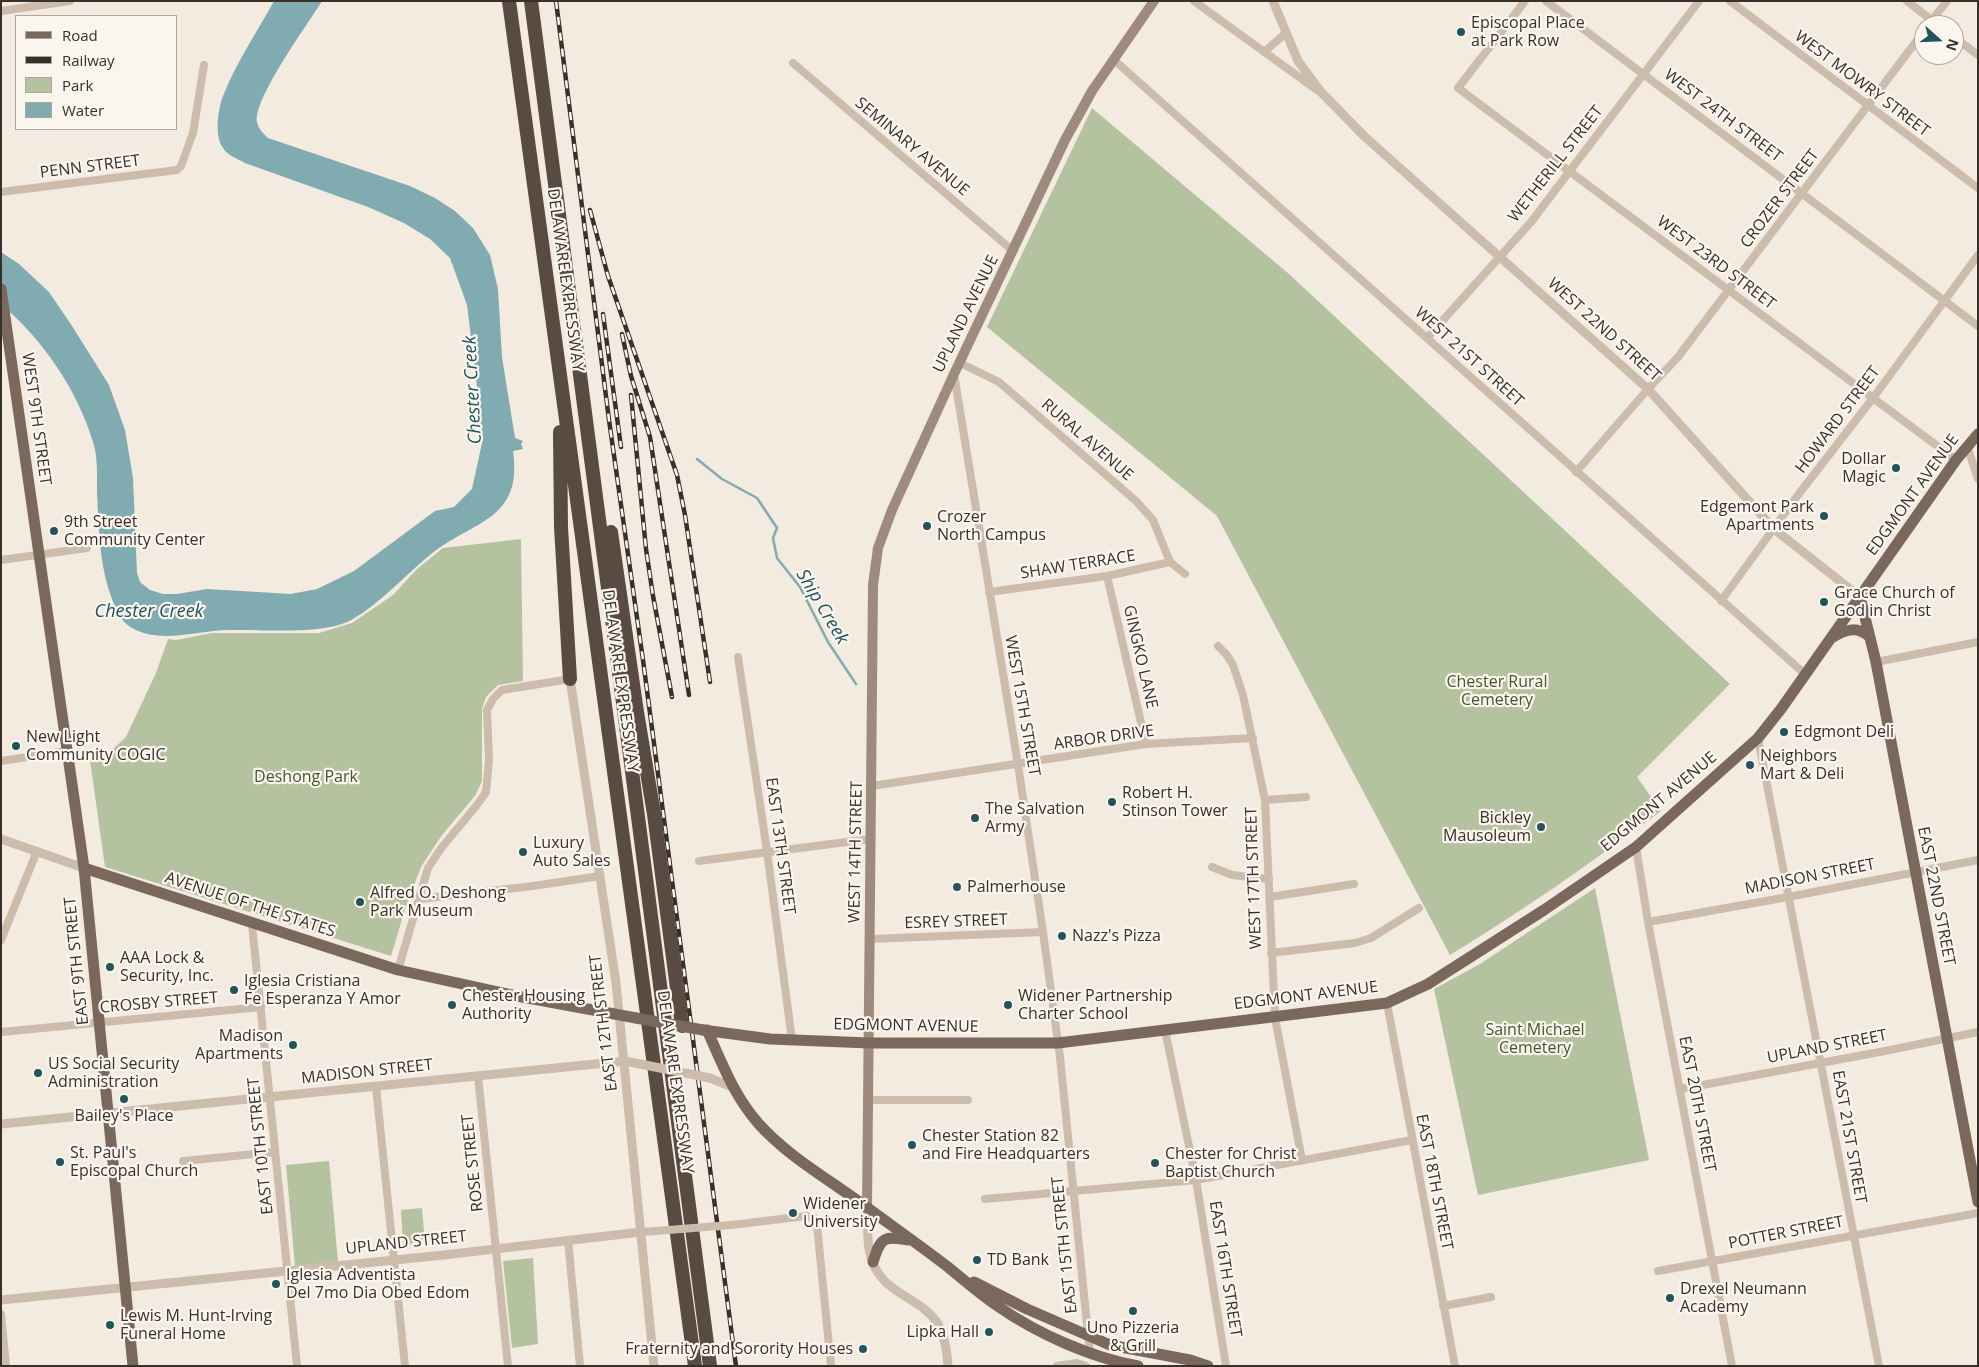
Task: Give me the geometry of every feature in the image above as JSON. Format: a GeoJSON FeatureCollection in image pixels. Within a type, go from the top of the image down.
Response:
{"type":"FeatureCollection","features":[{"type":"Feature","properties":{"kind":"highway","name":"DELAWARE EXPRESSWAY"},"geometry":{"type":"LineString","coordinates":[[509,1],[695,1366]]}},
{"type":"Feature","properties":{"kind":"highway","name":"DELAWARE EXPRESSWAY"},"geometry":{"type":"LineString","coordinates":[[531,1],[710,1366]]}},
{"type":"Feature","properties":{"kind":"highway"},"geometry":{"type":"LineString","coordinates":[[555,339],[564,583],[570,679]]}},
{"type":"Feature","properties":{"kind":"highway"},"geometry":{"type":"LineString","coordinates":[[591,448],[610,526],[654,814],[682,1026]]}},
{"type":"Feature","properties":{"kind":"main road","name":"UPLAND AVENUE"},"geometry":{"type":"LineString","coordinates":[[872,662],[872,585],[878,548],[892,510],[954,374],[1083,107],[1154,1]]}},
{"type":"Feature","properties":{"kind":"main road","name":"WEST 9TH STREET"},"geometry":{"type":"LineString","coordinates":[[1,289],[39,555]]}},
{"type":"Feature","properties":{"kind":"main road","name":"EDGMONT AVENUE"},"geometry":{"type":"LineString","coordinates":[[492,991],[705,1030],[770,1039],[869,1043],[1058,1043],[1387,1003],[1428,984],[1544,910],[1636,847],[1758,738],[1806,675],[1956,460],[1978,434]]}},
{"type":"Feature","properties":{"kind":"main road","name":"EAST 9TH STREET"},"geometry":{"type":"LineString","coordinates":[[39,555],[84,868],[133,1366]]}},
{"type":"Feature","properties":{"kind":"main road","name":"EAST 22ND STREET"},"geometry":{"type":"LineString","coordinates":[[1860,597],[1876,662],[1978,1202]]}},
{"type":"Feature","properties":{"kind":"main road"},"geometry":{"type":"LineString","coordinates":[[1832,637],[1846,630],[1855,629],[1870,637]]}},
{"type":"Feature","properties":{"kind":"main road","name":"WEST 14TH STREET"},"geometry":{"type":"LineString","coordinates":[[867,1207],[872,662]]}},
{"type":"Feature","properties":{"kind":"main road","name":"AVENUE OF THE STATES"},"geometry":{"type":"LineString","coordinates":[[84,868],[398,970],[492,991]]}},
{"type":"Feature","properties":{"kind":"main road"},"geometry":{"type":"LineString","coordinates":[[705,1030],[743,1106],[770,1136],[785,1149],[867,1207],[1000,1308],[1028,1324],[1090,1354],[1138,1366]]}},
{"type":"Feature","properties":{"kind":"main road"},"geometry":{"type":"LineString","coordinates":[[873,1262],[878,1247],[887,1238],[911,1241]]}},
{"type":"Feature","properties":{"kind":"main road"},"geometry":{"type":"LineString","coordinates":[[948,1268],[1026,1309],[1088,1337],[1118,1347],[1190,1360],[1208,1366]]}},
{"type":"Feature","properties":{"kind":"street"},"geometry":{"type":"LineString","coordinates":[[1,11],[66,1]]}},
{"type":"Feature","properties":{"kind":"street","name":"WEST 22ND STREET"},"geometry":{"type":"LineString","coordinates":[[1194,1],[1321,92]]}},
{"type":"Feature","properties":{"kind":"street","name":"WEST 22ND STREET"},"geometry":{"type":"LineString","coordinates":[[1273,1],[1298,61],[1321,92],[1364,136],[1648,389],[1774,529],[1860,597]]}},
{"type":"Feature","properties":{"kind":"street","name":"WEST 23RD STREET"},"geometry":{"type":"LineString","coordinates":[[1525,1],[1458,88],[1571,170],[1956,460]]}},
{"type":"Feature","properties":{"kind":"street","name":"WEST 24TH STREET"},"geometry":{"type":"LineString","coordinates":[[1546,1],[1978,326]]}},
{"type":"Feature","properties":{"kind":"street","name":"WETHERILL STREET"},"geometry":{"type":"LineString","coordinates":[[1427,338],[1531,222],[1699,1]]}},
{"type":"Feature","properties":{"kind":"street","name":"WEST MOWRY STREET"},"geometry":{"type":"LineString","coordinates":[[1730,1],[1978,188]]}},
{"type":"Feature","properties":{"kind":"street"},"geometry":{"type":"LineString","coordinates":[[1907,1],[1923,15]]}},
{"type":"Feature","properties":{"kind":"street"},"geometry":{"type":"LineString","coordinates":[[1938,15],[1947,1]]}},
{"type":"Feature","properties":{"kind":"street"},"geometry":{"type":"LineString","coordinates":[[1264,52],[1286,33]]}},
{"type":"Feature","properties":{"kind":"street","name":"CROZER STREET"},"geometry":{"type":"LineString","coordinates":[[1576,472],[1678,357],[1730,291],[1914,44]]}},
{"type":"Feature","properties":{"kind":"street"},"geometry":{"type":"LineString","coordinates":[[1964,44],[1978,55]]}},
{"type":"Feature","properties":{"kind":"street","name":"WEST 21ST STREET"},"geometry":{"type":"LineString","coordinates":[[1114,60],[1806,675]]}},
{"type":"Feature","properties":{"kind":"street","name":"SEMINARY AVENUE"},"geometry":{"type":"LineString","coordinates":[[793,63],[1013,251]]}},
{"type":"Feature","properties":{"kind":"street","name":"PENN STREET"},"geometry":{"type":"LineString","coordinates":[[1,192],[177,170],[181,166],[193,133],[204,65]]}},
{"type":"Feature","properties":{"kind":"street","name":"HOWARD STREET"},"geometry":{"type":"LineString","coordinates":[[1721,601],[1978,255]]}},
{"type":"Feature","properties":{"kind":"street","name":"RURAL AVENUE"},"geometry":{"type":"LineString","coordinates":[[960,363],[999,382],[1136,501],[1153,520],[1170,562]]}},
{"type":"Feature","properties":{"kind":"street","name":"WEST 15TH STREET"},"geometry":{"type":"LineString","coordinates":[[954,374],[1018,765],[1058,1043]]}},
{"type":"Feature","properties":{"kind":"street"},"geometry":{"type":"LineString","coordinates":[[1968,446],[1978,479]]}},
{"type":"Feature","properties":{"kind":"street"},"geometry":{"type":"LineString","coordinates":[[1,560],[86,548]]}},
{"type":"Feature","properties":{"kind":"street"},"geometry":{"type":"LineString","coordinates":[[1170,562],[1185,574]]}},
{"type":"Feature","properties":{"kind":"street","name":"SHAW TERRACE"},"geometry":{"type":"LineString","coordinates":[[989,592],[1107,576],[1170,562]]}},
{"type":"Feature","properties":{"kind":"street","name":"GINGKO LANE"},"geometry":{"type":"LineString","coordinates":[[1107,576],[1146,744]]}},
{"type":"Feature","properties":{"kind":"street"},"geometry":{"type":"LineString","coordinates":[[1876,662],[1978,642]]}},
{"type":"Feature","properties":{"kind":"street","name":"WEST 17TH STREET"},"geometry":{"type":"LineString","coordinates":[[1218,646],[1233,665],[1243,695],[1265,800],[1275,1018],[1302,1160]]}},
{"type":"Feature","properties":{"kind":"street","name":"EAST 13TH STREET"},"geometry":{"type":"LineString","coordinates":[[738,657],[767,851],[792,1040]]}},
{"type":"Feature","properties":{"kind":"street"},"geometry":{"type":"LineString","coordinates":[[398,970],[428,868],[442,847],[486,792],[490,760],[487,710],[493,699],[502,690],[570,679]]}},
{"type":"Feature","properties":{"kind":"street","name":"EAST 12TH STREET"},"geometry":{"type":"LineString","coordinates":[[570,679],[600,876],[625,1061],[654,1366]]}},
{"type":"Feature","properties":{"kind":"street","name":"ARBOR DRIVE"},"geometry":{"type":"LineString","coordinates":[[872,786],[1146,744],[1253,738]]}},
{"type":"Feature","properties":{"kind":"street","name":"EAST 21ST STREET"},"geometry":{"type":"LineString","coordinates":[[1758,738],[1822,1063],[1878,1366]]}},
{"type":"Feature","properties":{"kind":"street"},"geometry":{"type":"LineString","coordinates":[[1,761],[67,751]]}},
{"type":"Feature","properties":{"kind":"street"},"geometry":{"type":"LineString","coordinates":[[1265,800],[1306,796]]}},
{"type":"Feature","properties":{"kind":"street"},"geometry":{"type":"LineString","coordinates":[[699,861],[870,838]]}},
{"type":"Feature","properties":{"kind":"street","name":"AVENUE OF THE STATES"},"geometry":{"type":"LineString","coordinates":[[1,839],[84,868]]}},
{"type":"Feature","properties":{"kind":"street","name":"EAST 20TH STREET"},"geometry":{"type":"LineString","coordinates":[[1636,847],[1648,922],[1732,1366]]}},
{"type":"Feature","properties":{"kind":"street"},"geometry":{"type":"LineString","coordinates":[[1,940],[37,851]]}},
{"type":"Feature","properties":{"kind":"street","name":"MADISON STREET"},"geometry":{"type":"LineString","coordinates":[[1648,922],[1978,860]]}},
{"type":"Feature","properties":{"kind":"street"},"geometry":{"type":"LineString","coordinates":[[1212,867],[1232,875],[1269,879]]}},
{"type":"Feature","properties":{"kind":"street"},"geometry":{"type":"LineString","coordinates":[[420,899],[600,876]]}},
{"type":"Feature","properties":{"kind":"street"},"geometry":{"type":"LineString","coordinates":[[1270,897],[1354,884]]}},
{"type":"Feature","properties":{"kind":"street"},"geometry":{"type":"LineString","coordinates":[[1271,953],[1355,943],[1371,938],[1419,908]]}},
{"type":"Feature","properties":{"kind":"street","name":"EAST 10TH STREET"},"geometry":{"type":"LineString","coordinates":[[252,924],[297,1366]]}},
{"type":"Feature","properties":{"kind":"street","name":"ESREY STREET"},"geometry":{"type":"LineString","coordinates":[[870,939],[1043,932]]}},
{"type":"Feature","properties":{"kind":"street","name":"EAST 18TH STREET"},"geometry":{"type":"LineString","coordinates":[[1387,1003],[1455,1366]]}},
{"type":"Feature","properties":{"kind":"street","name":"CROSBY STREET"},"geometry":{"type":"LineString","coordinates":[[1,1032],[260,1007]]}},
{"type":"Feature","properties":{"kind":"street","name":"EAST 16TH STREET"},"geometry":{"type":"LineString","coordinates":[[1165,1030],[1196,1180],[1226,1366]]}},
{"type":"Feature","properties":{"kind":"street","name":"UPLAND STREET"},"geometry":{"type":"LineString","coordinates":[[1680,1089],[1978,1032]]}},
{"type":"Feature","properties":{"kind":"street","name":"EAST 15TH STREET"},"geometry":{"type":"LineString","coordinates":[[1058,1043],[1090,1354]]}},
{"type":"Feature","properties":{"kind":"street","name":"MADISON STREET"},"geometry":{"type":"LineString","coordinates":[[1,1124],[625,1061],[710,1078],[732,1087]]}},
{"type":"Feature","properties":{"kind":"street","name":"ROSE STREET"},"geometry":{"type":"LineString","coordinates":[[478,1076],[508,1366]]}},
{"type":"Feature","properties":{"kind":"street"},"geometry":{"type":"LineString","coordinates":[[376,1087],[405,1366]]}},
{"type":"Feature","properties":{"kind":"street"},"geometry":{"type":"LineString","coordinates":[[869,1100],[968,1100]]}},
{"type":"Feature","properties":{"kind":"street"},"geometry":{"type":"LineString","coordinates":[[985,1199],[1196,1180],[1412,1140]]}},
{"type":"Feature","properties":{"kind":"street"},"geometry":{"type":"LineString","coordinates":[[183,1161],[275,1152]]}},
{"type":"Feature","properties":{"kind":"street"},"geometry":{"type":"LineString","coordinates":[[867,1207],[869,1246],[873,1262],[885,1282],[936,1321],[945,1342],[948,1366]]}},
{"type":"Feature","properties":{"kind":"street","name":"POTTER STREET"},"geometry":{"type":"LineString","coordinates":[[1658,1271],[1978,1213]]}},
{"type":"Feature","properties":{"kind":"street","name":"UPLAND STREET"},"geometry":{"type":"LineString","coordinates":[[1,1300],[806,1216],[814,1218],[817,1225],[831,1366]]}},
{"type":"Feature","properties":{"kind":"street"},"geometry":{"type":"LineString","coordinates":[[568,1240],[580,1366]]}},
{"type":"Feature","properties":{"kind":"street"},"geometry":{"type":"LineString","coordinates":[[1443,1306],[1491,1297]]}},
{"type":"Feature","properties":{"kind":"street"},"geometry":{"type":"LineString","coordinates":[[1,1314],[6,1366]]}},
{"type":"Feature","properties":{"kind":"street"},"geometry":{"type":"LineString","coordinates":[[1057,1366],[1077,1363],[1086,1366]]}},
{"type":"Feature","properties":{"kind":"green space","name":"Chester Rural Cemetery"},"geometry":{"type":"Polygon","coordinates":[[[1092,108],[1289,274],[1730,684],[1637,777],[1661,811],[1557,886],[1450,955],[1217,516],[987,327],[1092,108]]]}},
{"type":"Feature","properties":{"kind":"green space","name":"Deshong Park"},"geometry":{"type":"Polygon","coordinates":[[[521,539],[523,681],[498,685],[486,697],[482,709],[482,781],[475,796],[442,835],[421,867],[406,906],[391,956],[105,867],[90,760],[111,751],[126,737],[156,673],[168,639],[176,640],[212,633],[319,633],[352,623],[393,595],[417,569],[443,548],[521,539]]]}},
{"type":"Feature","properties":{"kind":"green space","name":"Saint Michael Cemetery"},"geometry":{"type":"Polygon","coordinates":[[[1595,888],[1649,1160],[1478,1195],[1434,989],[1480,964],[1595,888]]]}},
{"type":"Feature","properties":{"kind":"green space"},"geometry":{"type":"Polygon","coordinates":[[[329,1161],[338,1262],[295,1266],[286,1165],[329,1161]]]}},
{"type":"Feature","properties":{"kind":"green space"},"geometry":{"type":"Polygon","coordinates":[[[422,1208],[425,1243],[403,1245],[401,1210],[422,1208]]]}},
{"type":"Feature","properties":{"kind":"green space"},"geometry":{"type":"Polygon","coordinates":[[[533,1258],[538,1344],[512,1348],[503,1261],[533,1258]]]}},
{"type":"Feature","properties":{"kind":"water","name":"Chester Creek"},"geometry":{"type":"Polygon","coordinates":[[[274,1],[322,1],[272,80],[264,97],[258,111],[257,122],[261,131],[268,138],[410,186],[435,198],[455,211],[473,228],[490,255],[498,289],[502,357],[515,438],[523,441],[521,444],[523,449],[513,451],[514,474],[510,492],[502,505],[491,516],[446,543],[383,597],[353,619],[326,628],[310,630],[229,630],[169,636],[145,633],[134,629],[120,616],[112,599],[104,573],[98,519],[96,454],[86,422],[78,403],[57,367],[31,333],[1,304],[1,252],[19,264],[49,292],[109,385],[125,430],[133,478],[137,573],[140,582],[150,590],[163,594],[177,594],[207,589],[291,594],[317,589],[354,571],[435,511],[454,507],[472,489],[482,443],[467,305],[450,258],[430,239],[404,223],[368,207],[245,163],[228,153],[220,143],[218,122],[223,96],[240,60],[274,1]]]}},
{"type":"Feature","properties":{"kind":"waterway","name":"Ship Creek"},"geometry":{"type":"LineString","coordinates":[[697,459],[722,479],[757,498],[777,528],[773,538],[777,558],[800,587],[828,642],[856,684]]}},
{"type":"Feature","properties":{"kind":"railway"},"geometry":{"type":"LineString","coordinates":[[556,1],[609,420],[643,660],[736,1366]]}},
{"type":"Feature","properties":{"kind":"railway"},"geometry":{"type":"LineString","coordinates":[[590,210],[608,276],[677,475],[685,515],[710,682]]}},
{"type":"Feature","properties":{"kind":"railway"},"geometry":{"type":"LineString","coordinates":[[603,314],[621,447]]}},
{"type":"Feature","properties":{"kind":"railway"},"geometry":{"type":"LineString","coordinates":[[622,334],[631,376],[650,437],[689,695]]}},
{"type":"Feature","properties":{"kind":"railway"},"geometry":{"type":"LineString","coordinates":[[631,395],[646,549],[672,697]]}},
{"type":"Feature","properties":{"kind":"place","name":"Episcopal Place at Park Row"},"geometry":{"type":"Point","coordinates":[1461,32]}},
{"type":"Feature","properties":{"kind":"place","name":"Dollar Magic"},"geometry":{"type":"Point","coordinates":[1896,468]}},
{"type":"Feature","properties":{"kind":"place","name":"Edgemont Park Apartments"},"geometry":{"type":"Point","coordinates":[1824,516]}},
{"type":"Feature","properties":{"kind":"place","name":"Crozer North Campus"},"geometry":{"type":"Point","coordinates":[927,526]}},
{"type":"Feature","properties":{"kind":"place","name":"9th Street Community Center"},"geometry":{"type":"Point","coordinates":[54,531]}},
{"type":"Feature","properties":{"kind":"place","name":"Grace Church of God in Christ"},"geometry":{"type":"Point","coordinates":[1824,602]}},
{"type":"Feature","properties":{"kind":"place","name":"Edgmont Deli"},"geometry":{"type":"Point","coordinates":[1784,732]}},
{"type":"Feature","properties":{"kind":"place","name":"New Light Community COGIC"},"geometry":{"type":"Point","coordinates":[16,746]}},
{"type":"Feature","properties":{"kind":"place","name":"Neighbors Mart & Deli"},"geometry":{"type":"Point","coordinates":[1750,765]}},
{"type":"Feature","properties":{"kind":"place","name":"Robert H. Stinson Tower"},"geometry":{"type":"Point","coordinates":[1112,802]}},
{"type":"Feature","properties":{"kind":"place","name":"The Salvation Army"},"geometry":{"type":"Point","coordinates":[975,818]}},
{"type":"Feature","properties":{"kind":"place","name":"Bickley Mausoleum"},"geometry":{"type":"Point","coordinates":[1541,827]}},
{"type":"Feature","properties":{"kind":"place","name":"Luxury Auto Sales"},"geometry":{"type":"Point","coordinates":[523,852]}},
{"type":"Feature","properties":{"kind":"place","name":"Palmerhouse"},"geometry":{"type":"Point","coordinates":[957,887]}},
{"type":"Feature","properties":{"kind":"place","name":"Alfred O. Deshong Park Museum"},"geometry":{"type":"Point","coordinates":[360,902]}},
{"type":"Feature","properties":{"kind":"place","name":"Nazz's Pizza"},"geometry":{"type":"Point","coordinates":[1062,936]}},
{"type":"Feature","properties":{"kind":"place","name":"AAA Lock & Security, Inc."},"geometry":{"type":"Point","coordinates":[110,967]}},
{"type":"Feature","properties":{"kind":"place","name":"Iglesia Cristiana Fe Esperanza Y Amor"},"geometry":{"type":"Point","coordinates":[234,990]}},
{"type":"Feature","properties":{"kind":"place","name":"Chester Housing Authority"},"geometry":{"type":"Point","coordinates":[452,1005]}},
{"type":"Feature","properties":{"kind":"place","name":"Widener Partnership Charter School"},"geometry":{"type":"Point","coordinates":[1008,1005]}},
{"type":"Feature","properties":{"kind":"place","name":"Madison Apartments"},"geometry":{"type":"Point","coordinates":[293,1045]}},
{"type":"Feature","properties":{"kind":"place","name":"US Social Security Administration"},"geometry":{"type":"Point","coordinates":[38,1073]}},
{"type":"Feature","properties":{"kind":"place","name":"Bailey's Place"},"geometry":{"type":"Point","coordinates":[124,1099]}},
{"type":"Feature","properties":{"kind":"place","name":"Chester Station 82 and Fire Headquarters"},"geometry":{"type":"Point","coordinates":[912,1145]}},
{"type":"Feature","properties":{"kind":"place","name":"St. Paul's Episcopal Church"},"geometry":{"type":"Point","coordinates":[60,1162]}},
{"type":"Feature","properties":{"kind":"place","name":"Chester for Christ Baptist Church"},"geometry":{"type":"Point","coordinates":[1155,1163]}},
{"type":"Feature","properties":{"kind":"place","name":"Widener University"},"geometry":{"type":"Point","coordinates":[793,1213]}},
{"type":"Feature","properties":{"kind":"place","name":"TD Bank"},"geometry":{"type":"Point","coordinates":[977,1260]}},
{"type":"Feature","properties":{"kind":"place","name":"Iglesia Adventista Del 7mo Dia Obed Edom"},"geometry":{"type":"Point","coordinates":[276,1284]}},
{"type":"Feature","properties":{"kind":"place","name":"Drexel Neumann Academy"},"geometry":{"type":"Point","coordinates":[1670,1298]}},
{"type":"Feature","properties":{"kind":"place","name":"Uno Pizzeria & Grill"},"geometry":{"type":"Point","coordinates":[1133,1311]}},
{"type":"Feature","properties":{"kind":"place","name":"Lewis M. Hunt-Irving Funeral Home"},"geometry":{"type":"Point","coordinates":[110,1325]}},
{"type":"Feature","properties":{"kind":"place","name":"Lipka Hall"},"geometry":{"type":"Point","coordinates":[989,1332]}},
{"type":"Feature","properties":{"kind":"place","name":"Fraternity and Sorority Houses"},"geometry":{"type":"Point","coordinates":[863,1349]}}]}
